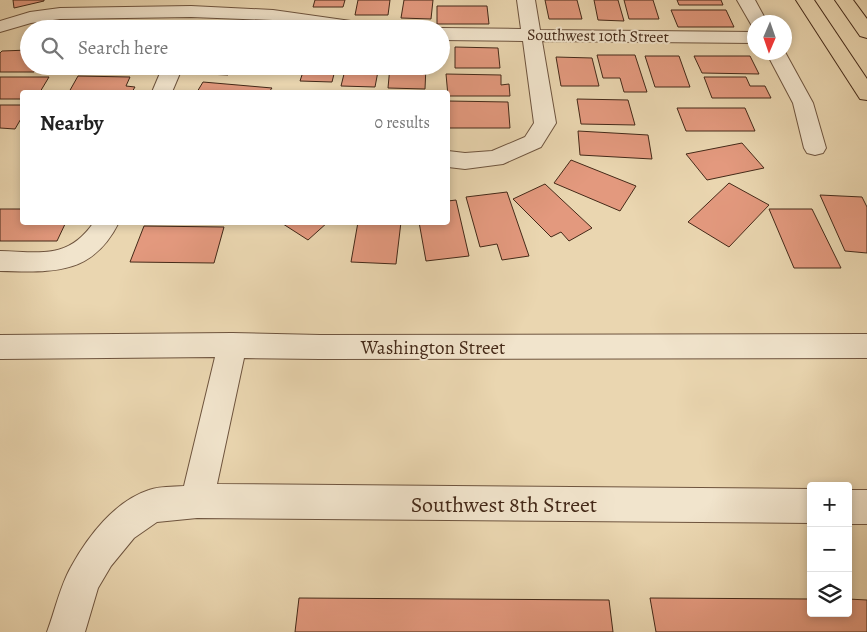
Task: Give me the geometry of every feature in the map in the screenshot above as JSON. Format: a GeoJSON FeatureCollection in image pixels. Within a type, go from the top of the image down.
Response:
{"type":"FeatureCollection","features":[{"type":"Feature","properties":{"kind":"main road"},"geometry":{"type":"LineString","coordinates":[[805,0],[867,94]]}},
{"type":"Feature","properties":{"kind":"main road"},"geometry":{"type":"LineString","coordinates":[[844,0],[867,32]]}},
{"type":"Feature","properties":{"kind":"street"},"geometry":{"type":"LineString","coordinates":[[450,160],[495,159],[533,142],[545,123],[526,0]]}},
{"type":"Feature","properties":{"kind":"street"},"geometry":{"type":"LineString","coordinates":[[746,0],[754,15]]}},
{"type":"Feature","properties":{"kind":"street"},"geometry":{"type":"LineString","coordinates":[[193,20],[199,6]]}},
{"type":"Feature","properties":{"kind":"street"},"geometry":{"type":"LineString","coordinates":[[24,20],[53,13],[199,6],[317,20]]}},
{"type":"Feature","properties":{"kind":"street"},"geometry":{"type":"LineString","coordinates":[[7,24],[20,21]]}},
{"type":"Feature","properties":{"kind":"street","name":"Southwest 10th Street"},"geometry":{"type":"LineString","coordinates":[[450,34],[747,38]]}},
{"type":"Feature","properties":{"kind":"street"},"geometry":{"type":"LineString","coordinates":[[779,60],[802,103],[815,148]]}},
{"type":"Feature","properties":{"kind":"street"},"geometry":{"type":"LineString","coordinates":[[163,90],[169,75]]}},
{"type":"Feature","properties":{"kind":"street"},"geometry":{"type":"LineString","coordinates":[[0,260],[62,261],[85,249],[103,232],[106,225]]}},
{"type":"Feature","properties":{"kind":"street"},"geometry":{"type":"LineString","coordinates":[[197,501],[232,345]]}},
{"type":"Feature","properties":{"kind":"street","name":"Washington Street"},"geometry":{"type":"LineString","coordinates":[[0,347],[232,345],[320,347],[867,346]]}},
{"type":"Feature","properties":{"kind":"street","name":"Southwest 8th Street"},"geometry":{"type":"LineString","coordinates":[[66,632],[83,580],[99,554],[122,526],[151,506],[197,501],[807,506]]}},
{"type":"Feature","properties":{"kind":"street"},"geometry":{"type":"LineString","coordinates":[[852,506],[867,507]]}},
{"type":"Feature","properties":{"kind":"building"},"geometry":{"type":"Polygon","coordinates":[[[13,0],[44,0],[44,1],[14,8],[13,0]]]}},
{"type":"Feature","properties":{"kind":"building"},"geometry":{"type":"Polygon","coordinates":[[[315,0],[345,0],[343,7],[313,7],[315,0]]]}},
{"type":"Feature","properties":{"kind":"building"},"geometry":{"type":"Polygon","coordinates":[[[358,0],[390,0],[388,15],[355,15],[358,0]]]}},
{"type":"Feature","properties":{"kind":"building"},"geometry":{"type":"Polygon","coordinates":[[[404,0],[433,0],[431,19],[401,18],[404,0]]]}},
{"type":"Feature","properties":{"kind":"building"},"geometry":{"type":"Polygon","coordinates":[[[545,0],[577,0],[582,19],[549,19],[545,0]]]}},
{"type":"Feature","properties":{"kind":"building"},"geometry":{"type":"Polygon","coordinates":[[[594,0],[618,0],[624,21],[598,20],[594,0]]]}},
{"type":"Feature","properties":{"kind":"building"},"geometry":{"type":"Polygon","coordinates":[[[624,0],[653,0],[659,19],[629,19],[624,0]]]}},
{"type":"Feature","properties":{"kind":"building"},"geometry":{"type":"Polygon","coordinates":[[[677,0],[721,0],[723,5],[679,5],[677,0]]]}},
{"type":"Feature","properties":{"kind":"building"},"geometry":{"type":"Polygon","coordinates":[[[437,6],[487,6],[489,24],[450,24],[450,20],[437,20],[437,6]]]}},
{"type":"Feature","properties":{"kind":"building"},"geometry":{"type":"Polygon","coordinates":[[[671,10],[726,10],[734,27],[678,27],[671,10]]]}},
{"type":"Feature","properties":{"kind":"building"},"geometry":{"type":"Polygon","coordinates":[[[455,47],[498,48],[500,68],[455,68],[455,47]]]}},
{"type":"Feature","properties":{"kind":"building"},"geometry":{"type":"Polygon","coordinates":[[[20,50],[20,72],[0,72],[0,53],[2,51],[20,50]]]}},
{"type":"Feature","properties":{"kind":"building"},"geometry":{"type":"Polygon","coordinates":[[[597,55],[635,55],[647,92],[624,92],[620,78],[603,78],[597,55]]]}},
{"type":"Feature","properties":{"kind":"building"},"geometry":{"type":"Polygon","coordinates":[[[645,56],[679,56],[690,87],[655,87],[645,56]]]}},
{"type":"Feature","properties":{"kind":"building"},"geometry":{"type":"Polygon","coordinates":[[[694,56],[747,56],[747,60],[752,60],[759,74],[702,73],[694,56]]]}},
{"type":"Feature","properties":{"kind":"building"},"geometry":{"type":"Polygon","coordinates":[[[556,57],[592,58],[599,86],[561,86],[556,57]]]}},
{"type":"Feature","properties":{"kind":"building"},"geometry":{"type":"Polygon","coordinates":[[[302,75],[334,75],[332,82],[300,81],[302,75]]]}},
{"type":"Feature","properties":{"kind":"building"},"geometry":{"type":"Polygon","coordinates":[[[344,75],[377,75],[375,87],[341,86],[344,75]]]}},
{"type":"Feature","properties":{"kind":"building"},"geometry":{"type":"Polygon","coordinates":[[[389,75],[426,75],[425,89],[388,88],[389,75]]]}},
{"type":"Feature","properties":{"kind":"building"},"geometry":{"type":"Polygon","coordinates":[[[446,75],[501,75],[501,85],[509,84],[510,96],[450,96],[450,90],[447,90],[446,75]]]}},
{"type":"Feature","properties":{"kind":"building"},"geometry":{"type":"Polygon","coordinates":[[[78,76],[130,77],[126,86],[135,87],[133,90],[70,90],[78,76]]]}},
{"type":"Feature","properties":{"kind":"building"},"geometry":{"type":"Polygon","coordinates":[[[0,77],[49,77],[41,90],[20,90],[20,99],[0,99],[0,77]]]}},
{"type":"Feature","properties":{"kind":"building"},"geometry":{"type":"Polygon","coordinates":[[[704,77],[746,77],[750,86],[765,86],[771,98],[712,98],[704,77]]]}},
{"type":"Feature","properties":{"kind":"building"},"geometry":{"type":"Polygon","coordinates":[[[203,82],[272,88],[270,90],[198,90],[203,82]]]}},
{"type":"Feature","properties":{"kind":"building"},"geometry":{"type":"Polygon","coordinates":[[[577,99],[628,100],[635,125],[581,124],[577,99]]]}},
{"type":"Feature","properties":{"kind":"building"},"geometry":{"type":"Polygon","coordinates":[[[450,101],[508,102],[510,128],[450,128],[450,101]]]}},
{"type":"Feature","properties":{"kind":"building"},"geometry":{"type":"Polygon","coordinates":[[[0,105],[20,105],[20,120],[15,129],[0,128],[0,105]]]}},
{"type":"Feature","properties":{"kind":"building"},"geometry":{"type":"Polygon","coordinates":[[[677,108],[745,108],[755,131],[686,131],[677,108]]]}},
{"type":"Feature","properties":{"kind":"building"},"geometry":{"type":"Polygon","coordinates":[[[578,131],[648,135],[652,159],[580,155],[578,131]]]}},
{"type":"Feature","properties":{"kind":"building"},"geometry":{"type":"Polygon","coordinates":[[[742,143],[764,168],[707,180],[686,154],[742,143]]]}},
{"type":"Feature","properties":{"kind":"building"},"geometry":{"type":"Polygon","coordinates":[[[571,160],[636,186],[620,211],[554,183],[571,160]]]}},
{"type":"Feature","properties":{"kind":"building"},"geometry":{"type":"Polygon","coordinates":[[[729,183],[769,205],[729,247],[688,222],[729,183]]]}},
{"type":"Feature","properties":{"kind":"building"},"geometry":{"type":"Polygon","coordinates":[[[545,184],[592,228],[569,241],[561,232],[551,237],[513,199],[545,184]]]}},
{"type":"Feature","properties":{"kind":"building"},"geometry":{"type":"Polygon","coordinates":[[[507,192],[529,256],[502,260],[497,244],[480,247],[466,197],[507,192]]]}},
{"type":"Feature","properties":{"kind":"building"},"geometry":{"type":"Polygon","coordinates":[[[820,195],[862,197],[867,207],[867,253],[845,251],[820,195]]]}},
{"type":"Feature","properties":{"kind":"building"},"geometry":{"type":"Polygon","coordinates":[[[456,200],[469,256],[426,261],[420,225],[450,225],[450,201],[456,200]]]}},
{"type":"Feature","properties":{"kind":"building"},"geometry":{"type":"Polygon","coordinates":[[[0,209],[20,209],[20,225],[65,225],[57,241],[0,241],[0,209]]]}},
{"type":"Feature","properties":{"kind":"building"},"geometry":{"type":"Polygon","coordinates":[[[769,209],[812,209],[841,268],[794,268],[769,209]]]}},
{"type":"Feature","properties":{"kind":"building"},"geometry":{"type":"Polygon","coordinates":[[[285,225],[325,225],[308,240],[285,225]]]}},
{"type":"Feature","properties":{"kind":"building"},"geometry":{"type":"Polygon","coordinates":[[[357,225],[401,225],[396,264],[351,262],[357,225]]]}},
{"type":"Feature","properties":{"kind":"building"},"geometry":{"type":"Polygon","coordinates":[[[144,226],[224,227],[214,263],[130,262],[144,226]]]}},
{"type":"Feature","properties":{"kind":"building"},"geometry":{"type":"Polygon","coordinates":[[[299,598],[609,600],[613,632],[295,632],[299,598]]]}},
{"type":"Feature","properties":{"kind":"building"},"geometry":{"type":"Polygon","coordinates":[[[650,598],[807,599],[807,617],[852,617],[852,599],[867,600],[867,632],[656,632],[650,598]]]}}]}
